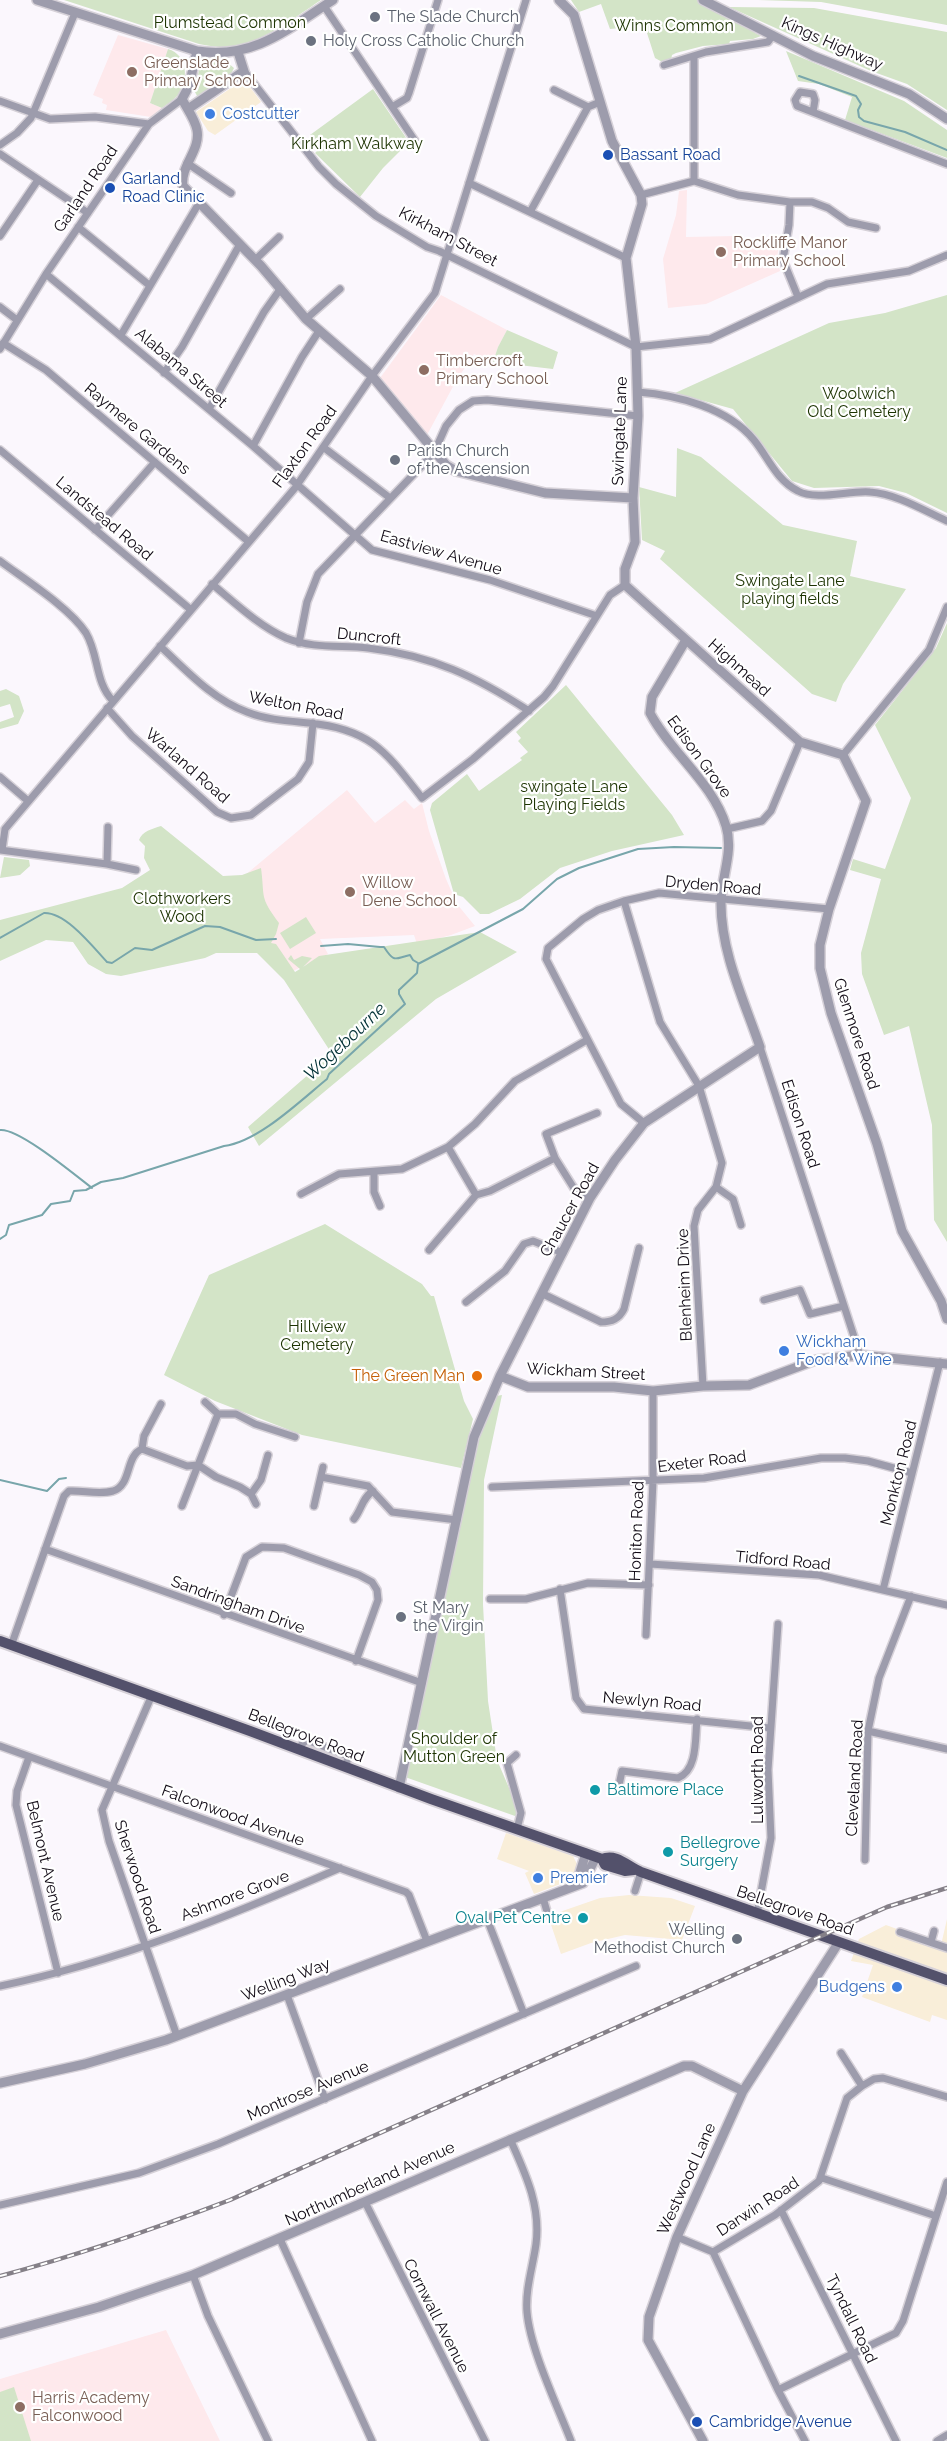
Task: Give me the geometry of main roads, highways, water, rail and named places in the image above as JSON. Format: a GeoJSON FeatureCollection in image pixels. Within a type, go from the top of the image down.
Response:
{"type":"FeatureCollection","features":[{"type":"Feature","properties":{"kind":"main road","name":"Bellegrove Road"},"geometry":{"type":"LineString","coordinates":[[0,1641],[299,1749],[399,1788],[594,1856],[605,1865],[625,1871],[637,1871],[947,1980]]}},
{"type":"Feature","properties":{"kind":"waterway"},"geometry":{"type":"LineString","coordinates":[[799,76],[856,96],[861,104],[858,110],[859,117],[864,121],[905,132],[947,150]]}},
{"type":"Feature","properties":{"kind":"waterway","name":"Wogebourne"},"geometry":{"type":"LineString","coordinates":[[0,1239],[6,1235],[9,1225],[42,1215],[51,1204],[70,1201],[74,1191],[86,1190],[101,1182],[123,1178],[237,1143],[264,1129],[327,1079],[329,1074],[405,1004],[399,990],[417,973],[418,964],[523,909],[557,879],[579,868],[638,849],[721,848]]}},
{"type":"Feature","properties":{"kind":"waterway"},"geometry":{"type":"LineString","coordinates":[[0,938],[44,913],[52,914],[70,924],[107,962],[112,963],[135,948],[152,950],[205,926],[220,927],[256,940],[276,939]]}},
{"type":"Feature","properties":{"kind":"waterway"},"geometry":{"type":"LineString","coordinates":[[321,946],[348,944],[384,947],[393,958],[410,955],[418,963]]}},
{"type":"Feature","properties":{"kind":"waterway"},"geometry":{"type":"LineString","coordinates":[[0,1130],[9,1131],[33,1144],[92,1188]]}},
{"type":"Feature","properties":{"kind":"waterway"},"geometry":{"type":"LineString","coordinates":[[0,1480],[47,1491],[59,1479],[66,1478]]}},
{"type":"Feature","properties":{"kind":"railway"},"geometry":{"type":"LineString","coordinates":[[0,2276],[116,2241],[230,2200],[887,1907],[947,1888]]}},
{"type":"Feature","properties":{"kind":"place","name":"The Slade Church"},"geometry":{"type":"Point","coordinates":[375,17]}},
{"type":"Feature","properties":{"kind":"place","name":"Holy Cross Catholic Church"},"geometry":{"type":"Point","coordinates":[311,41]}},
{"type":"Feature","properties":{"kind":"place","name":"Greenslade Primary School"},"geometry":{"type":"Point","coordinates":[132,72]}},
{"type":"Feature","properties":{"kind":"place","name":"Costcutter"},"geometry":{"type":"Point","coordinates":[210,114]}},
{"type":"Feature","properties":{"kind":"place","name":"Bassant Road"},"geometry":{"type":"Point","coordinates":[608,155]}},
{"type":"Feature","properties":{"kind":"place","name":"Garland Road Clinic"},"geometry":{"type":"Point","coordinates":[110,188]}},
{"type":"Feature","properties":{"kind":"place","name":"Rockliffe Manor Primary School"},"geometry":{"type":"Point","coordinates":[721,252]}},
{"type":"Feature","properties":{"kind":"place","name":"Timbercroft Primary School"},"geometry":{"type":"Point","coordinates":[424,370]}},
{"type":"Feature","properties":{"kind":"place","name":"Parish Church of the Ascension"},"geometry":{"type":"Point","coordinates":[395,460]}},
{"type":"Feature","properties":{"kind":"place","name":"Willow Dene School"},"geometry":{"type":"Point","coordinates":[350,892]}},
{"type":"Feature","properties":{"kind":"place","name":"Wickham Food & Wine"},"geometry":{"type":"Point","coordinates":[784,1351]}},
{"type":"Feature","properties":{"kind":"place","name":"The Green Man"},"geometry":{"type":"Point","coordinates":[477,1376]}},
{"type":"Feature","properties":{"kind":"place","name":"St Mary the Virgin"},"geometry":{"type":"Point","coordinates":[401,1617]}},
{"type":"Feature","properties":{"kind":"place","name":"Baltimore Place"},"geometry":{"type":"Point","coordinates":[595,1790]}},
{"type":"Feature","properties":{"kind":"place","name":"Bellegrove Surgery"},"geometry":{"type":"Point","coordinates":[668,1852]}},
{"type":"Feature","properties":{"kind":"place","name":"Premier"},"geometry":{"type":"Point","coordinates":[538,1878]}},
{"type":"Feature","properties":{"kind":"place","name":"Oval Pet Centre"},"geometry":{"type":"Point","coordinates":[583,1918]}},
{"type":"Feature","properties":{"kind":"place","name":"Welling Methodist Church"},"geometry":{"type":"Point","coordinates":[737,1939]}},
{"type":"Feature","properties":{"kind":"place","name":"Budgens"},"geometry":{"type":"Point","coordinates":[897,1987]}},
{"type":"Feature","properties":{"kind":"place","name":"Harris Academy Falconwood"},"geometry":{"type":"Point","coordinates":[20,2407]}},
{"type":"Feature","properties":{"kind":"place","name":"Cambridge Avenue"},"geometry":{"type":"Point","coordinates":[697,2422]}},
{"type":"Feature","properties":{"kind":"park label","name":"Plumstead Common"},"geometry":{"type":"Point","coordinates":[230,23]}},
{"type":"Feature","properties":{"kind":"park label","name":"Winns Common"},"geometry":{"type":"Point","coordinates":[674,26]}},
{"type":"Feature","properties":{"kind":"park label","name":"Kirkham Walkway"},"geometry":{"type":"Point","coordinates":[357,144]}},
{"type":"Feature","properties":{"kind":"park label","name":"Woolwich Old Cemetery"},"geometry":{"type":"Point","coordinates":[859,403]}},
{"type":"Feature","properties":{"kind":"park label","name":"Swingate Lane playing fields"},"geometry":{"type":"Point","coordinates":[790,590]}},
{"type":"Feature","properties":{"kind":"park label","name":"swingate Lane Playing Fields"},"geometry":{"type":"Point","coordinates":[574,796]}},
{"type":"Feature","properties":{"kind":"park label","name":"Clothworkers Wood"},"geometry":{"type":"Point","coordinates":[182,908]}},
{"type":"Feature","properties":{"kind":"park label","name":"Hillview Cemetery"},"geometry":{"type":"Point","coordinates":[317,1336]}},
{"type":"Feature","properties":{"kind":"park label","name":"Shoulder of Mutton Green"},"geometry":{"type":"Point","coordinates":[454,1748]}}]}
